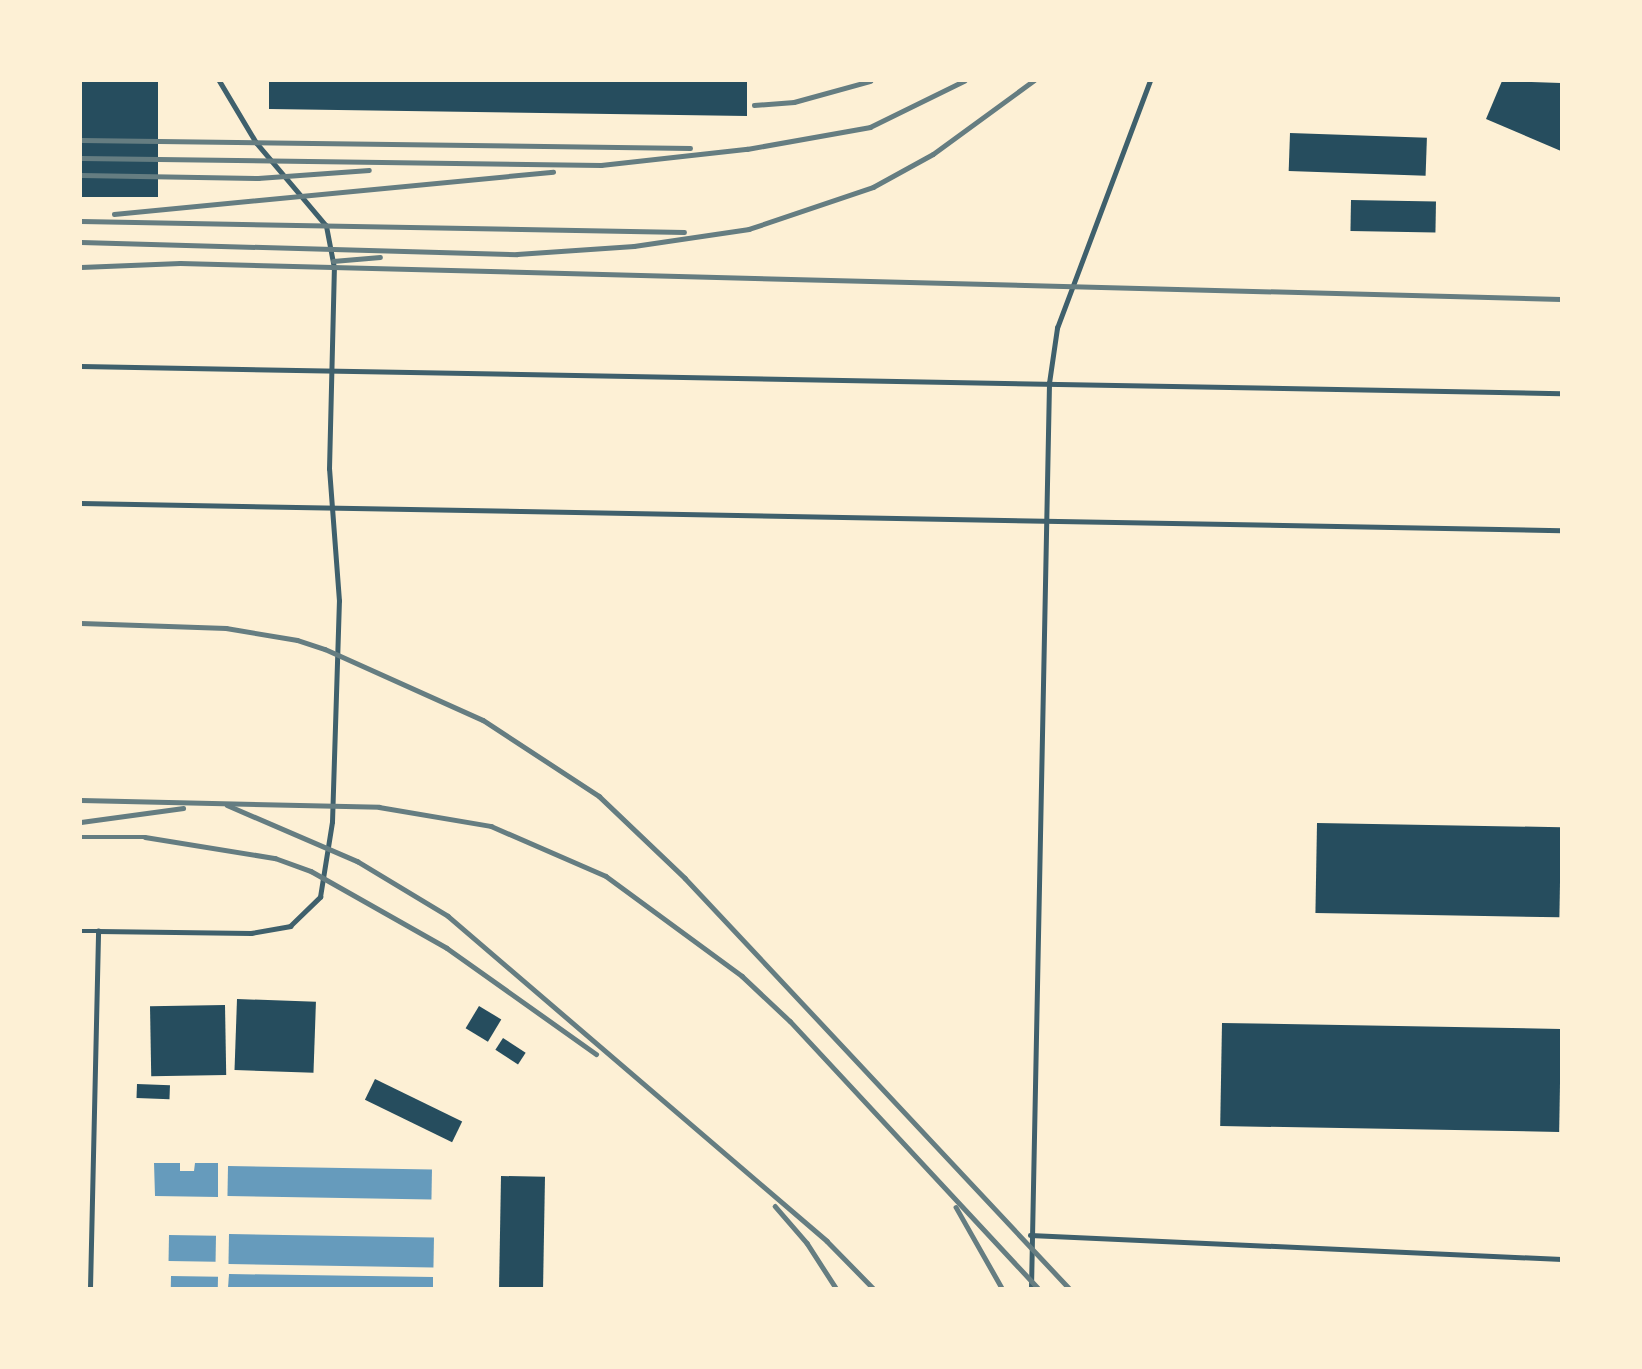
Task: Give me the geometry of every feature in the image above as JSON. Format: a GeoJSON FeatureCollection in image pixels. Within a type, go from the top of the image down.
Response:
{"type":"FeatureCollection","features":[{"type":"Feature","properties":{"kind":"lane"},"geometry":{"type":"LineString","coordinates":[[81,931],[251,933],[290,926],[320,897],[332,822],[338,709],[339,601],[329,469],[334,268],[327,226],[256,143],[219,81]]}},
{"type":"Feature","properties":{"kind":"lane"},"geometry":{"type":"LineString","coordinates":[[1031,1288],[1030,1235],[1043,520],[1048,383],[1057,328],[1150,81]]}},
{"type":"Feature","properties":{"kind":"lane"},"geometry":{"type":"LineString","coordinates":[[81,366],[1561,393]]}},
{"type":"Feature","properties":{"kind":"lane"},"geometry":{"type":"LineString","coordinates":[[81,503],[1561,530]]}},
{"type":"Feature","properties":{"kind":"lane"},"geometry":{"type":"LineString","coordinates":[[90,1288],[98,931]]}},
{"type":"Feature","properties":{"kind":"lane"},"geometry":{"type":"LineString","coordinates":[[1030,1235],[1561,1259]]}},
{"type":"Feature","properties":{"kind":"water"},"geometry":{"type":"Polygon","coordinates":[[[154,1163],[180,1163],[180,1171],[194,1171],[195,1163],[218,1163],[218,1197],[155,1196],[154,1163]]]}},
{"type":"Feature","properties":{"kind":"water"},"geometry":{"type":"Polygon","coordinates":[[[228,1166],[432,1170],[431,1200],[227,1196],[228,1166]]]}},
{"type":"Feature","properties":{"kind":"water"},"geometry":{"type":"Polygon","coordinates":[[[229,1234],[434,1238],[433,1268],[228,1264],[229,1234]]]}},
{"type":"Feature","properties":{"kind":"water"},"geometry":{"type":"Polygon","coordinates":[[[169,1235],[216,1236],[216,1262],[169,1261],[169,1235]]]}},
{"type":"Feature","properties":{"kind":"water"},"geometry":{"type":"Polygon","coordinates":[[[229,1274],[433,1277],[433,1288],[228,1288],[229,1274]]]}},
{"type":"Feature","properties":{"kind":"water"},"geometry":{"type":"Polygon","coordinates":[[[171,1276],[218,1277],[218,1288],[171,1288],[171,1276]]]}},
{"type":"Feature","properties":{"kind":"building"},"geometry":{"type":"Polygon","coordinates":[[[81,81],[158,81],[158,197],[81,197],[81,81]]]}},
{"type":"Feature","properties":{"kind":"building"},"geometry":{"type":"Polygon","coordinates":[[[269,81],[747,81],[747,116],[269,109],[269,81]]]}},
{"type":"Feature","properties":{"kind":"building"},"geometry":{"type":"Polygon","coordinates":[[[1502,81],[1561,83],[1561,151],[1486,119],[1502,81]]]}},
{"type":"Feature","properties":{"kind":"building"},"geometry":{"type":"Polygon","coordinates":[[[1290,133],[1427,138],[1426,176],[1289,171],[1290,133]]]}},
{"type":"Feature","properties":{"kind":"building"},"geometry":{"type":"Polygon","coordinates":[[[1351,200],[1436,201],[1435,232],[1350,231],[1351,200]]]}},
{"type":"Feature","properties":{"kind":"building"},"geometry":{"type":"Polygon","coordinates":[[[1317,823],[1561,827],[1559,917],[1315,913],[1317,823]]]}},
{"type":"Feature","properties":{"kind":"building"},"geometry":{"type":"Polygon","coordinates":[[[237,999],[316,1002],[313,1073],[235,1070],[237,999]]]}},
{"type":"Feature","properties":{"kind":"building"},"geometry":{"type":"Polygon","coordinates":[[[225,1005],[226,1075],[151,1076],[150,1006],[225,1005]]]}},
{"type":"Feature","properties":{"kind":"building"},"geometry":{"type":"Polygon","coordinates":[[[479,1006],[501,1019],[488,1042],[466,1028],[479,1006]]]}},
{"type":"Feature","properties":{"kind":"building"},"geometry":{"type":"Polygon","coordinates":[[[1222,1023],[1561,1029],[1559,1132],[1220,1126],[1222,1023]]]}},
{"type":"Feature","properties":{"kind":"building"},"geometry":{"type":"Polygon","coordinates":[[[503,1038],[526,1053],[518,1064],[495,1050],[503,1038]]]}},
{"type":"Feature","properties":{"kind":"building"},"geometry":{"type":"Polygon","coordinates":[[[375,1079],[462,1122],[452,1142],[365,1100],[375,1079]]]}},
{"type":"Feature","properties":{"kind":"building"},"geometry":{"type":"Polygon","coordinates":[[[137,1084],[170,1085],[169,1099],[137,1098],[137,1084]]]}},
{"type":"Feature","properties":{"kind":"building"},"geometry":{"type":"Polygon","coordinates":[[[501,1176],[545,1177],[543,1288],[499,1288],[501,1176]]]}},
{"type":"Feature","properties":{"kind":"railway"},"geometry":{"type":"LineString","coordinates":[[754,105],[794,102],[870,81]]}},
{"type":"Feature","properties":{"kind":"railway"},"geometry":{"type":"LineString","coordinates":[[81,158],[601,165],[747,149],[870,127],[964,81]]}},
{"type":"Feature","properties":{"kind":"railway"},"geometry":{"type":"LineString","coordinates":[[81,242],[517,254],[634,246],[749,229],[873,187],[933,154],[1033,81]]}},
{"type":"Feature","properties":{"kind":"railway"},"geometry":{"type":"LineString","coordinates":[[81,140],[690,148]]}},
{"type":"Feature","properties":{"kind":"railway"},"geometry":{"type":"LineString","coordinates":[[81,175],[258,178],[369,170]]}},
{"type":"Feature","properties":{"kind":"railway"},"geometry":{"type":"LineString","coordinates":[[114,214],[553,172]]}},
{"type":"Feature","properties":{"kind":"railway"},"geometry":{"type":"LineString","coordinates":[[81,221],[684,232]]}},
{"type":"Feature","properties":{"kind":"railway"},"geometry":{"type":"LineString","coordinates":[[333,261],[380,257]]}},
{"type":"Feature","properties":{"kind":"railway"},"geometry":{"type":"LineString","coordinates":[[81,267],[180,263],[1561,299]]}},
{"type":"Feature","properties":{"kind":"railway"},"geometry":{"type":"LineString","coordinates":[[81,623],[226,628],[297,640],[325,649],[483,720],[599,796],[685,878],[1069,1288]]}},
{"type":"Feature","properties":{"kind":"railway"},"geometry":{"type":"LineString","coordinates":[[81,800],[379,807],[491,826],[606,876],[742,976],[790,1021],[1038,1288]]}},
{"type":"Feature","properties":{"kind":"railway"},"geometry":{"type":"LineString","coordinates":[[227,805],[357,861],[448,916],[827,1241],[873,1288]]}},
{"type":"Feature","properties":{"kind":"railway"},"geometry":{"type":"LineString","coordinates":[[81,822],[183,808]]}},
{"type":"Feature","properties":{"kind":"railway"},"geometry":{"type":"LineString","coordinates":[[81,837],[145,837],[275,858],[311,871],[447,948],[596,1054]]}},
{"type":"Feature","properties":{"kind":"railway"},"geometry":{"type":"LineString","coordinates":[[775,1206],[807,1243],[836,1288]]}},
{"type":"Feature","properties":{"kind":"railway"},"geometry":{"type":"LineString","coordinates":[[956,1207],[1002,1288]]}}]}
